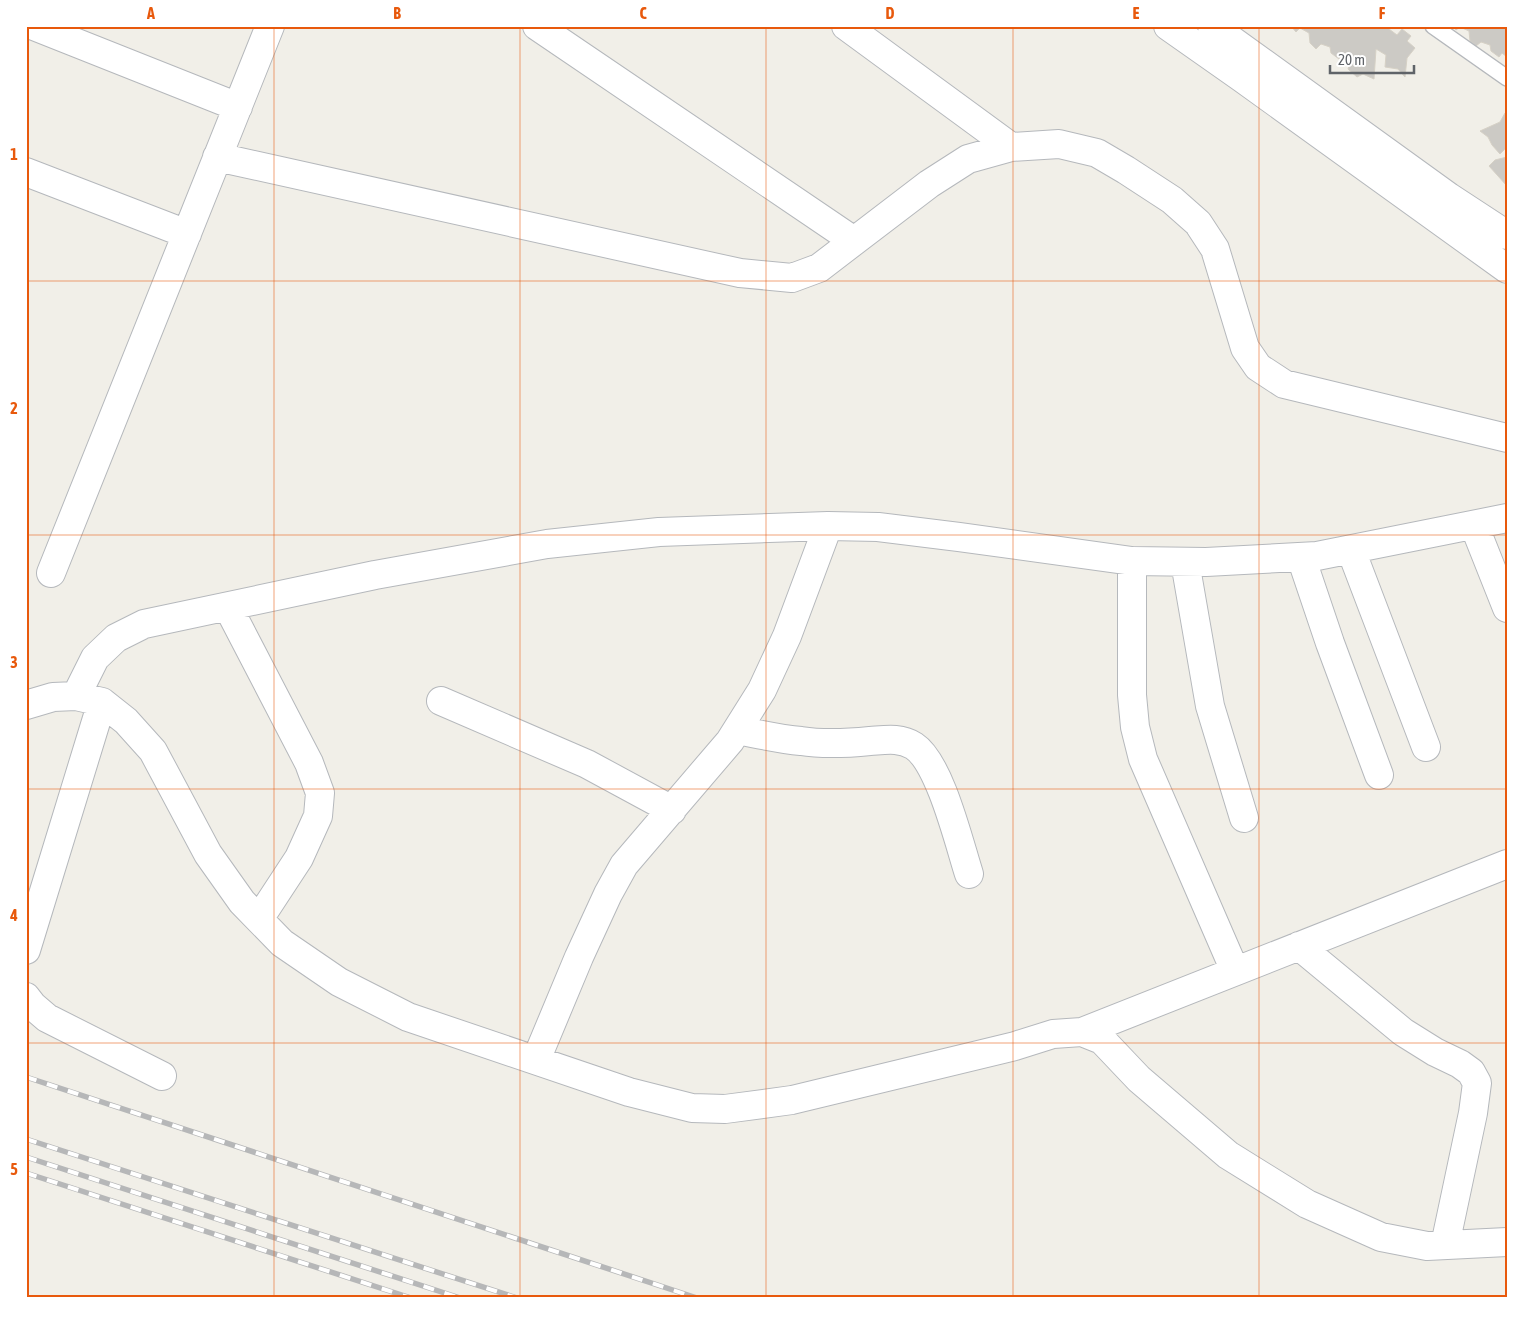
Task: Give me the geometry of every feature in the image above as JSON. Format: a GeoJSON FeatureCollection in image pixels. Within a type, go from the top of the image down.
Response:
{"type":"FeatureCollection","features":[{"type":"Feature","properties":{"kind":"street"},"geometry":{"type":"LineString","coordinates":[[34,26],[238,107]]}},
{"type":"Feature","properties":{"kind":"street"},"geometry":{"type":"LineString","coordinates":[[51,573],[270,26]]}},
{"type":"Feature","properties":{"kind":"street"},"geometry":{"type":"LineString","coordinates":[[537,26],[854,241]]}},
{"type":"Feature","properties":{"kind":"street"},"geometry":{"type":"LineString","coordinates":[[846,26],[1010,147]]}},
{"type":"Feature","properties":{"kind":"street"},"geometry":{"type":"LineString","coordinates":[[1168,26],[1507,269]]}},
{"type":"Feature","properties":{"kind":"street"},"geometry":{"type":"LineString","coordinates":[[1212,26],[1449,197],[1507,235]]}},
{"type":"Feature","properties":{"kind":"street"},"geometry":{"type":"LineString","coordinates":[[217,157],[740,273],[792,278],[819,268],[929,184],[968,159],[1010,147],[1059,144],[1097,153],[1172,200],[1198,223],[1215,249],[1245,348],[1258,367],[1284,384],[1507,438]]}},
{"type":"Feature","properties":{"kind":"street"},"geometry":{"type":"LineString","coordinates":[[26,172],[187,234]]}},
{"type":"Feature","properties":{"kind":"street"},"geometry":{"type":"LineString","coordinates":[[26,950],[48,880],[89,699],[95,658],[116,638],[144,624],[376,575],[547,544],[659,532],[828,526],[878,527],[1132,561],[1185,562],[1317,556],[1507,518]]}},
{"type":"Feature","properties":{"kind":"street"},"geometry":{"type":"LineString","coordinates":[[1474,524],[1507,608]]}},
{"type":"Feature","properties":{"kind":"street"},"geometry":{"type":"LineString","coordinates":[[536,1060],[579,957],[608,894],[624,865],[730,741],[762,690],[787,636],[828,526]]}},
{"type":"Feature","properties":{"kind":"street"},"geometry":{"type":"LineString","coordinates":[[1351,550],[1426,747]]}},
{"type":"Feature","properties":{"kind":"street"},"geometry":{"type":"LineString","coordinates":[[1301,558],[1379,775]]}},
{"type":"Feature","properties":{"kind":"street"},"geometry":{"type":"LineString","coordinates":[[1132,561],[1132,695],[1135,727],[1142,759],[1235,971]]}},
{"type":"Feature","properties":{"kind":"street"},"geometry":{"type":"LineString","coordinates":[[1185,562],[1210,706],[1244,818]]}},
{"type":"Feature","properties":{"kind":"street"},"geometry":{"type":"LineString","coordinates":[[228,606],[308,763],[320,793],[318,816],[299,858],[259,919]]}},
{"type":"Feature","properties":{"kind":"street"},"geometry":{"type":"LineString","coordinates":[[26,705],[53,697],[89,699],[126,721],[153,751],[208,854],[242,902],[282,942],[339,982],[408,1018],[629,1092],[692,1108],[725,1108],[792,1100],[1015,1046],[1053,1034],[1082,1032],[1507,864]]}},
{"type":"Feature","properties":{"kind":"street"},"geometry":{"type":"LineString","coordinates":[[441,701],[587,764],[672,810]]}},
{"type":"Feature","properties":{"kind":"street"},"geometry":{"type":"LineString","coordinates":[[737,730],[802,742],[861,742],[892,739],[903,740],[916,747],[930,764],[940,783],[969,874]]}},
{"type":"Feature","properties":{"kind":"street"},"geometry":{"type":"LineString","coordinates":[[1299,946],[1402,1032],[1471,1072],[1476,1083],[1473,1113],[1445,1245]]}},
{"type":"Feature","properties":{"kind":"street"},"geometry":{"type":"LineString","coordinates":[[26,997],[47,1018],[162,1076]]}},
{"type":"Feature","properties":{"kind":"street"},"geometry":{"type":"LineString","coordinates":[[1082,1032],[1102,1040],[1139,1079],[1228,1155],[1307,1204],[1382,1237],[1427,1246],[1507,1242]]}},
{"type":"Feature","properties":{"kind":"lane"},"geometry":{"type":"LineString","coordinates":[[1433,26],[1507,78]]}},
{"type":"Feature","properties":{"kind":"building"},"geometry":{"type":"Polygon","coordinates":[[[1291,26],[1385,26],[1397,35],[1402,29],[1411,36],[1407,41],[1415,48],[1407,58],[1405,77],[1398,69],[1385,67],[1386,55],[1376,49],[1374,79],[1363,74],[1357,77],[1348,69],[1351,61],[1342,56],[1339,59],[1331,53],[1330,47],[1321,44],[1316,49],[1310,43],[1309,33],[1300,28],[1296,32],[1291,26]]]}},
{"type":"Feature","properties":{"kind":"building"},"geometry":{"type":"Polygon","coordinates":[[[1453,26],[1507,26],[1507,57],[1502,53],[1499,57],[1491,51],[1490,45],[1481,42],[1476,46],[1470,41],[1469,31],[1460,27],[1456,30],[1453,26]]]}},
{"type":"Feature","properties":{"kind":"building"},"geometry":{"type":"Polygon","coordinates":[[[1505,113],[1507,114],[1507,147],[1500,154],[1488,137],[1480,131],[1500,122],[1505,113]]]}},
{"type":"Feature","properties":{"kind":"building"},"geometry":{"type":"Polygon","coordinates":[[[1507,157],[1507,186],[1489,166],[1495,160],[1507,157]]]}},
{"type":"Feature","properties":{"kind":"railway"},"geometry":{"type":"LineString","coordinates":[[26,1077],[697,1298]]}},
{"type":"Feature","properties":{"kind":"railway"},"geometry":{"type":"LineString","coordinates":[[26,1139],[517,1298]]}},
{"type":"Feature","properties":{"kind":"railway"},"geometry":{"type":"LineString","coordinates":[[26,1157],[460,1298]]}},
{"type":"Feature","properties":{"kind":"railway"},"geometry":{"type":"LineString","coordinates":[[26,1173],[411,1298]]}}]}
